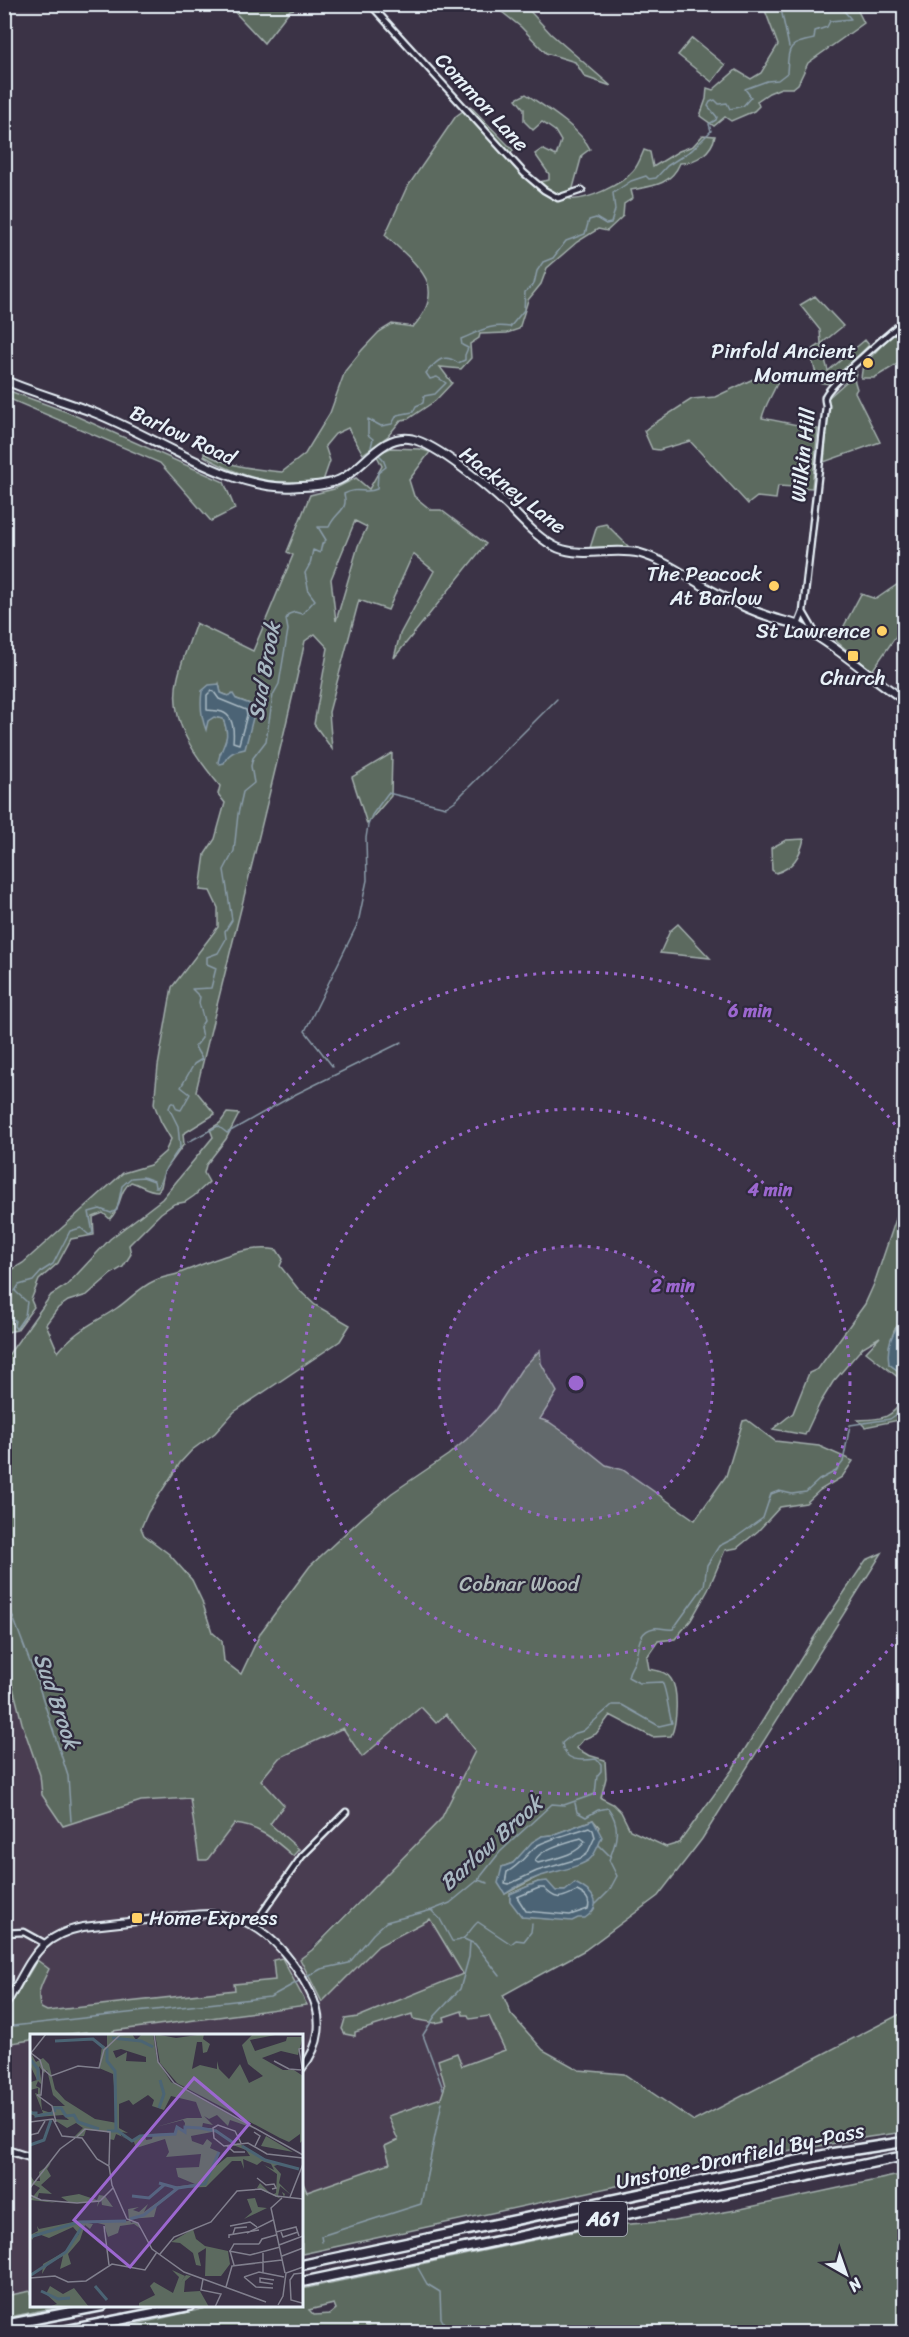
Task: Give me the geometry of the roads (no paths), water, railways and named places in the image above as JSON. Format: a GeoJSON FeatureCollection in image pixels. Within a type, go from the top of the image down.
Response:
{"type":"FeatureCollection","features":[{"type":"Feature","properties":{"kind":"highway","name":"Unstone-Dronfield By-Pass"},"geometry":{"type":"LineString","coordinates":[[303,2265],[833,2153],[904,2142]]}},
{"type":"Feature","properties":{"kind":"highway","name":"Unstone-Dronfield By-Pass"},"geometry":{"type":"LineString","coordinates":[[303,2282],[904,2156]]}},
{"type":"Feature","properties":{"kind":"highway"},"geometry":{"type":"LineString","coordinates":[[4,2325],[97,2307]]}},
{"type":"Feature","properties":{"kind":"highway"},"geometry":{"type":"LineString","coordinates":[[58,2332],[184,2307]]}},
{"type":"Feature","properties":{"kind":"main road","name":"Barlow Road"},"geometry":{"type":"LineString","coordinates":[[4,380],[37,394],[95,413],[251,483],[290,488],[323,485],[340,480],[351,472]]}},
{"type":"Feature","properties":{"kind":"main road","name":"Hackney Lane"},"geometry":{"type":"LineString","coordinates":[[351,472],[376,450],[399,439],[417,441],[440,452],[500,498],[528,525],[558,548],[577,552],[619,550],[640,554],[666,564],[746,608],[798,625],[817,636],[904,700]]}},
{"type":"Feature","properties":{"kind":"street","name":"Common Lane"},"geometry":{"type":"LineString","coordinates":[[370,4],[532,180],[558,198],[582,190]]}},
{"type":"Feature","properties":{"kind":"street","name":"Wilkin Hill"},"geometry":{"type":"LineString","coordinates":[[798,625],[803,612],[826,406],[824,398],[830,388],[877,343],[904,321]]}},
{"type":"Feature","properties":{"kind":"street"},"geometry":{"type":"LineString","coordinates":[[803,612],[817,636]]}},
{"type":"Feature","properties":{"kind":"street"},"geometry":{"type":"LineString","coordinates":[[253,1926],[302,1856],[346,1812]]}},
{"type":"Feature","properties":{"kind":"street"},"geometry":{"type":"LineString","coordinates":[[4,2007],[26,1967],[44,1943],[68,1930],[199,1915],[224,1916],[253,1926],[283,1949],[309,1988],[318,2011],[320,2030],[310,2057],[303,2067]]}},
{"type":"Feature","properties":{"kind":"street"},"geometry":{"type":"LineString","coordinates":[[4,1932],[24,1932],[44,1943]]}},
{"type":"Feature","properties":{"kind":"street"},"geometry":{"type":"LineString","coordinates":[[4,2149],[30,2157]]}},
{"type":"Feature","properties":{"kind":"water"},"geometry":{"type":"Polygon","coordinates":[[[219,684],[221,693],[228,696],[233,694],[236,699],[250,704],[254,714],[245,749],[232,753],[224,763],[220,764],[218,762],[226,737],[226,726],[223,719],[214,717],[208,721],[206,730],[201,706],[202,691],[209,685],[219,684]]]}},
{"type":"Feature","properties":{"kind":"water"},"geometry":{"type":"Polygon","coordinates":[[[904,1318],[904,1375],[889,1364],[888,1351],[896,1328],[904,1318]]]}},
{"type":"Feature","properties":{"kind":"water"},"geometry":{"type":"Polygon","coordinates":[[[593,1820],[602,1837],[591,1858],[574,1867],[530,1880],[505,1894],[498,1883],[502,1867],[513,1863],[532,1842],[542,1836],[552,1835],[593,1820]]]}},
{"type":"Feature","properties":{"kind":"water"},"geometry":{"type":"Polygon","coordinates":[[[547,1881],[556,1891],[565,1891],[575,1883],[581,1886],[594,1898],[595,1908],[585,1918],[572,1921],[522,1917],[510,1901],[510,1894],[538,1882],[547,1881]]]}},
{"type":"Feature","properties":{"kind":"waterway"},"geometry":{"type":"LineString","coordinates":[[780,4],[789,47]]}},
{"type":"Feature","properties":{"kind":"waterway","name":"Sud Brook"},"geometry":{"type":"LineString","coordinates":[[374,450],[371,447],[373,439],[368,435],[368,419],[381,426],[392,424],[397,415],[413,412],[416,406],[423,403],[424,396],[435,394],[446,383],[437,377],[430,379],[426,373],[444,358],[458,363],[465,360],[468,348],[462,345],[461,339],[490,327],[510,327],[524,310],[525,292],[534,284],[537,271],[543,262],[553,258],[566,241],[585,234],[589,220],[596,218],[606,224],[611,223],[615,210],[613,193],[631,181],[646,176],[649,179],[656,178],[667,166],[692,150],[711,131],[709,124],[716,120],[717,117],[708,106],[710,102],[715,100],[719,104],[727,103],[730,109],[743,106],[751,97],[745,89],[767,81],[778,80],[787,73],[789,52],[794,45],[814,39],[815,31],[827,27],[830,21],[851,19],[844,11],[844,4]]}},
{"type":"Feature","properties":{"kind":"waterway","name":"Sud Brook"},"geometry":{"type":"LineString","coordinates":[[4,1317],[15,1320],[16,1329],[25,1316],[27,1302],[15,1291],[19,1285],[33,1281],[53,1264],[70,1231],[81,1228],[89,1235],[93,1233],[89,1212],[100,1209],[111,1213],[117,1210],[122,1186],[131,1178],[143,1177],[154,1181],[155,1187],[158,1187],[166,1168],[180,1147],[178,1126],[169,1108],[171,1103],[174,1103],[177,1109],[181,1110],[190,1094],[181,1087],[194,1064],[202,1059],[195,1047],[202,1038],[200,1027],[204,1021],[199,1003],[200,997],[192,989],[211,988],[216,968],[207,964],[207,957],[218,953],[226,939],[225,931],[232,920],[224,870],[234,851],[243,792],[254,783],[251,766],[253,758],[266,741],[273,695],[279,684],[288,630],[286,619],[289,614],[295,612],[302,614],[315,600],[309,592],[305,573],[313,550],[320,553],[322,544],[326,540],[318,527],[329,527],[345,504],[344,494],[377,489],[378,473],[386,467],[383,459],[377,453]]}},
{"type":"Feature","properties":{"kind":"waterway"},"geometry":{"type":"LineString","coordinates":[[333,1067],[305,1031],[358,923],[367,880],[366,838],[372,815],[388,793],[446,807],[455,801],[557,699]]}},
{"type":"Feature","properties":{"kind":"waterway"},"geometry":{"type":"LineString","coordinates":[[188,1142],[218,1126],[227,1133],[296,1094],[402,1042]]}},
{"type":"Feature","properties":{"kind":"waterway","name":"Barlow Brook"},"geometry":{"type":"LineString","coordinates":[[305,1978],[321,1969],[349,1963],[386,1922],[450,1903],[478,1880],[500,1852],[552,1804],[564,1805],[595,1794],[601,1764],[596,1759],[579,1760],[569,1757],[562,1743],[573,1734],[583,1731],[612,1705],[622,1705],[659,1726],[672,1723],[662,1682],[639,1683],[628,1677],[644,1633],[654,1628],[673,1629],[704,1586],[707,1565],[719,1546],[735,1538],[763,1518],[771,1494],[779,1491],[792,1494],[806,1492],[819,1480],[836,1471],[843,1462],[850,1425],[890,1419],[904,1409]]}},
{"type":"Feature","properties":{"kind":"waterway","name":"Sud Brook"},"geometry":{"type":"LineString","coordinates":[[4,1593],[36,1678],[68,1776],[71,1821]]}},
{"type":"Feature","properties":{"kind":"waterway"},"geometry":{"type":"LineString","coordinates":[[575,1803],[577,1812],[586,1817],[598,1810],[608,1808],[615,1821],[616,1840],[609,1860],[617,1876],[609,1891],[596,1904]]}},
{"type":"Feature","properties":{"kind":"waterway"},"geometry":{"type":"LineString","coordinates":[[599,1845],[610,1856]]}},
{"type":"Feature","properties":{"kind":"waterway"},"geometry":{"type":"LineString","coordinates":[[478,1880],[488,1883]]}},
{"type":"Feature","properties":{"kind":"waterway"},"geometry":{"type":"LineString","coordinates":[[432,1911],[440,1919],[452,1941],[464,1938],[478,1922],[511,1944],[516,1940],[524,1941],[531,1932],[532,1924]]}},
{"type":"Feature","properties":{"kind":"waterway"},"geometry":{"type":"LineString","coordinates":[[464,1939],[475,1944],[500,1976]]}},
{"type":"Feature","properties":{"kind":"waterway"},"geometry":{"type":"LineString","coordinates":[[443,2089],[423,2035],[435,2016],[460,1989],[469,1957],[470,1942]]}},
{"type":"Feature","properties":{"kind":"waterway","name":"Barlow Brook"},"geometry":{"type":"LineString","coordinates":[[4,2027],[270,1997],[301,1980]]}},
{"type":"Feature","properties":{"kind":"waterway"},"geometry":{"type":"LineString","coordinates":[[322,2242],[321,2236],[421,2204],[442,2102]]}},
{"type":"Feature","properties":{"kind":"waterway"},"geometry":{"type":"LineString","coordinates":[[418,2268],[427,2284],[440,2292],[441,2318],[449,2332]]}},
{"type":"Feature","properties":{"kind":"place","name":"Pinfold Ancient Momument"},"geometry":{"type":"Point","coordinates":[868,363]}},
{"type":"Feature","properties":{"kind":"place","name":"The Peacock At Barlow"},"geometry":{"type":"Point","coordinates":[774,586]}},
{"type":"Feature","properties":{"kind":"place","name":"St Lawrence"},"geometry":{"type":"Point","coordinates":[882,631]}},
{"type":"Feature","properties":{"kind":"place","name":"Church"},"geometry":{"type":"Point","coordinates":[853,656]}},
{"type":"Feature","properties":{"kind":"place","name":"Home Express"},"geometry":{"type":"Point","coordinates":[137,1918]}},
{"type":"Feature","properties":{"kind":"park label","name":"Cobnar Wood"},"geometry":{"type":"Point","coordinates":[519,1584]}}]}
